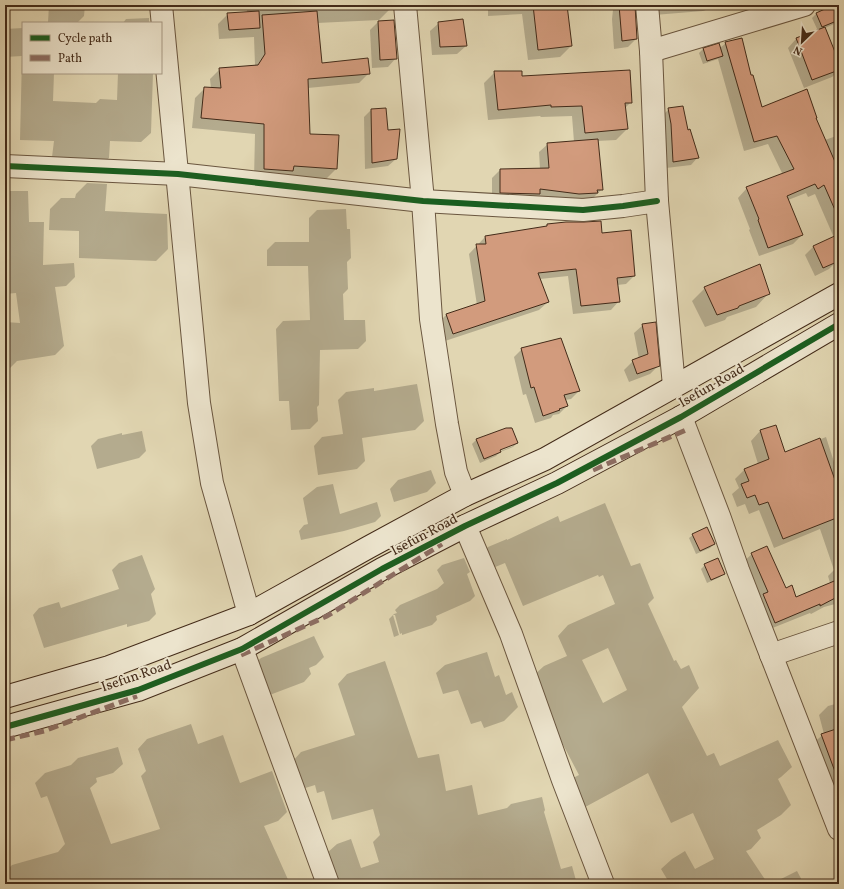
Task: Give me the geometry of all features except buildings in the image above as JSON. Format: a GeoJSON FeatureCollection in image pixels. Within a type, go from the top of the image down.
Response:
{"type":"FeatureCollection","features":[{"type":"Feature","properties":{"kind":"street"},"geometry":{"type":"LineString","coordinates":[[161,5],[199,403],[212,483],[249,614]]}},
{"type":"Feature","properties":{"kind":"street"},"geometry":{"type":"LineString","coordinates":[[406,5],[423,201],[431,319],[439,378],[456,472],[465,495]]}},
{"type":"Feature","properties":{"kind":"street"},"geometry":{"type":"LineString","coordinates":[[647,5],[651,51],[657,202],[674,386]]}},
{"type":"Feature","properties":{"kind":"street"},"geometry":{"type":"LineString","coordinates":[[651,51],[804,5]]}},
{"type":"Feature","properties":{"kind":"street"},"geometry":{"type":"LineString","coordinates":[[5,166],[178,174],[423,201],[583,210],[657,202]]}},
{"type":"Feature","properties":{"kind":"street","name":"Isefun Road"},"geometry":{"type":"LineString","coordinates":[[5,697],[110,667],[249,614],[465,495],[545,459],[839,294]]}},
{"type":"Feature","properties":{"kind":"street","name":"Isefun Road"},"geometry":{"type":"LineString","coordinates":[[5,727],[138,690],[242,649],[382,570],[465,526],[557,482],[681,417],[839,324]]}},
{"type":"Feature","properties":{"kind":"street"},"geometry":{"type":"LineString","coordinates":[[681,417],[771,655],[838,822]]}},
{"type":"Feature","properties":{"kind":"street"},"geometry":{"type":"LineString","coordinates":[[465,526],[510,634],[603,884]]}},
{"type":"Feature","properties":{"kind":"street"},"geometry":{"type":"LineString","coordinates":[[771,655],[839,632]]}},
{"type":"Feature","properties":{"kind":"street"},"geometry":{"type":"LineString","coordinates":[[242,649],[328,884]]}},
{"type":"Feature","properties":{"kind":"marked path"},"geometry":{"type":"LineString","coordinates":[[593,470],[686,430]]}},
{"type":"Feature","properties":{"kind":"marked path"},"geometry":{"type":"LineString","coordinates":[[241,655],[327,616],[442,544]]}},
{"type":"Feature","properties":{"kind":"marked path"},"geometry":{"type":"LineString","coordinates":[[5,740],[44,731],[137,696]]}},
{"type":"Feature","properties":{"kind":"cycle path"},"geometry":{"type":"LineString","coordinates":[[5,166],[178,174],[423,201],[583,210],[657,201]]}},
{"type":"Feature","properties":{"kind":"cycle path"},"geometry":{"type":"LineString","coordinates":[[5,727],[138,690],[242,649],[382,569],[465,526],[557,483],[681,417],[839,324]]}}]}
